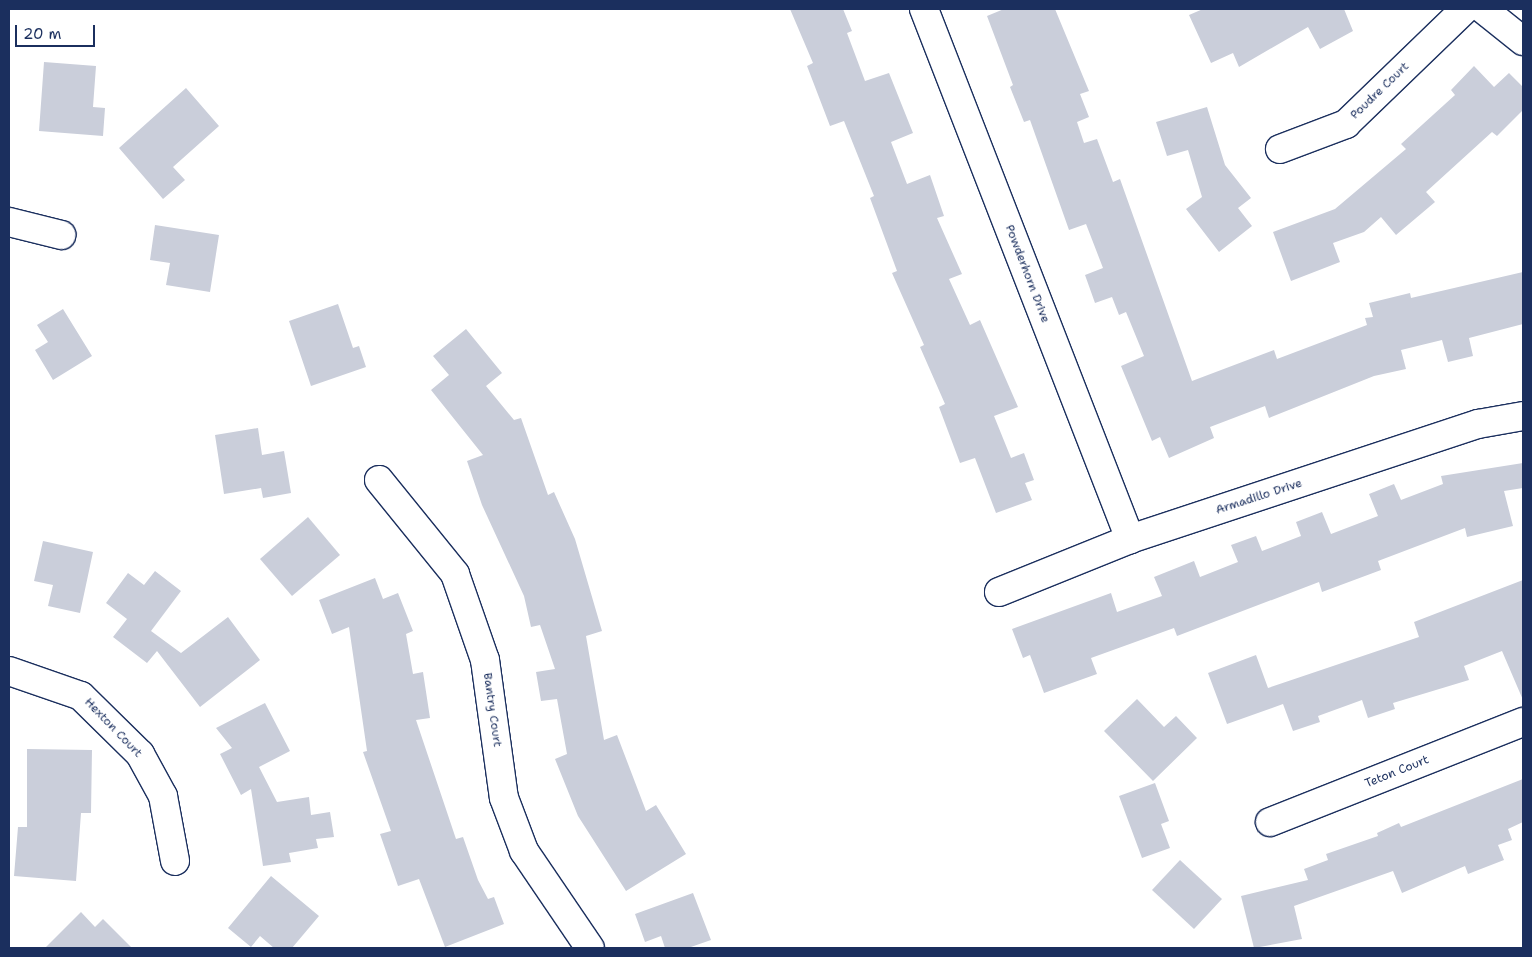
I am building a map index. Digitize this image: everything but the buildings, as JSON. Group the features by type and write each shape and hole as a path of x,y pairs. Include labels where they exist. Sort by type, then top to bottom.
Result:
{"street":[{"name":"Powderhorn Drive","path":"924,9 1130,539"},
{"name":"Poudre Court","path":"1280,149 1346,124 1465,9"},
{"path":"1483,9 1523,41"},
{"path":"9,222 61,235"},
{"name":"Armadillo Drive","path":"999,592 1130,539 1478,424 1523,416"},
{"name":"Bantry Court","path":"379,480 455,574 485,660 504,798 524,850 590,948"},
{"name":"Hexton Court","path":"9,672 81,696 140,754 163,796 175,861"},
{"name":"Teton Court","path":"1270,822 1523,722"}]}
